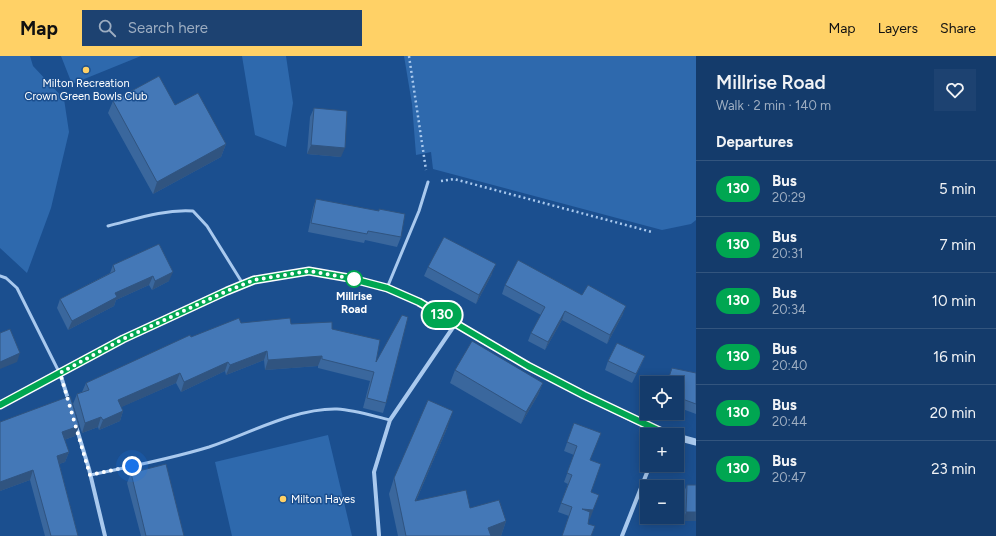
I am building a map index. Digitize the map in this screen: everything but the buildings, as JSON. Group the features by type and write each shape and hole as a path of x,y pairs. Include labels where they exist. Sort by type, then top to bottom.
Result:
{"street":[{"path":"0,405 123,339 243,284 254,280 309,271 349,278 387,288 419,302 528,366 650,428"},
{"path":"379,535 374,472 390,420 456,323"},
{"path":"60,373 71,410"},
{"path":"73,418 90,475 105,536"},
{"path":"684,439 696,442"},
{"path":"622,536 647,472"}],"lane":[{"path":"387,288 420,211 428,182"},
{"path":"108,226 155,214 178,210 193,211 207,226 243,284"},
{"path":"0,276 6,278 17,288 60,373"},
{"path":"90,475 208,447 298,414 335,409 352,411 390,420"}],"path":[{"path":"410,56 428,182 454,179 652,232"}],"shaded area":[{"path":"0,56 30,56 33,66 64,99 69,132 51,208 27,273 0,248"},
{"name":"Milton Recreation Crown Green Bowls Club","path":"61,56 141,56 72,84"},
{"path":"242,56 286,56 293,103 286,147 255,135"},
{"path":"404,56 696,56 696,220 691,224 662,230 433,169 431,152 416,155 412,104"},
{"name":"Milton Hayes","path":"328,435 352,536 232,536 215,462"}],"bus line":[{"name":"130","path":"0,405 123,339 227,291 254,280 309,271 349,278 387,288 419,302 528,366 654,428"}],"place":[{"name":"Milton Recreation Crown Green Bowls Club","path":"86,70"},
{"name":"Millrise Road","path":"354,279"},
{"name":"Milton Hayes","path":"283,499"}],"route":[{"path":"132,466 90,475 60,373 123,339 254,280 309,271 354,279"}]}
